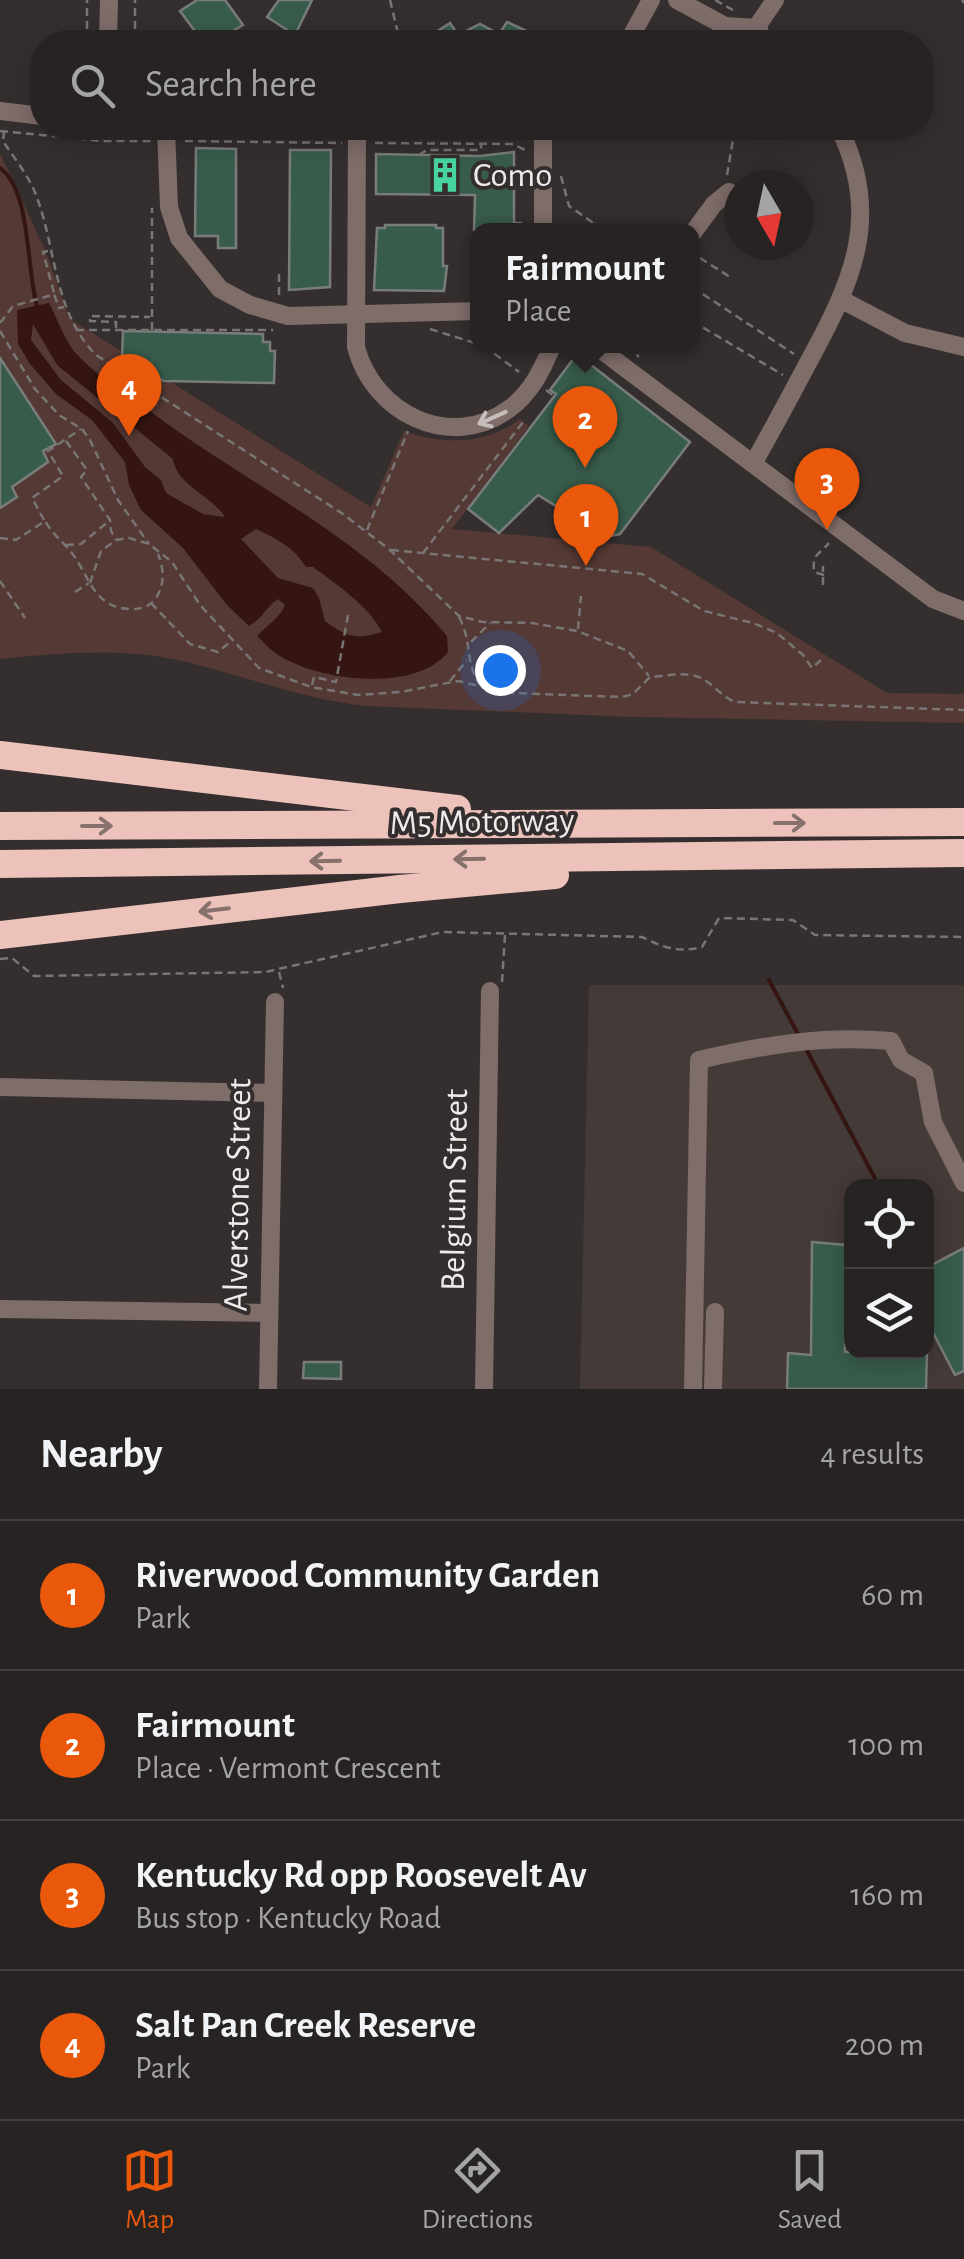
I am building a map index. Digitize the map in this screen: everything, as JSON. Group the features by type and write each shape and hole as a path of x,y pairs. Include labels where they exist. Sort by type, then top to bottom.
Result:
{"highway":[{"path":"0,742 121,769"},
{"path":"0,755 358,800 693,823"},
{"name":"M5 Motorway","path":"0,826 964,822"},
{"name":"M5 Motorway","path":"0,864 964,854"},
{"path":"0,935 400,889 776,856"}],"street":[{"path":"108,30 109,0"},
{"path":"639,0 640,21"},
{"path":"635,30 651,0"},
{"path":"677,0 725,26 741,30"},
{"path":"761,30 763,15 774,0"},
{"path":"0,112 30,115"},
{"path":"167,140 168,207 180,238 220,289 250,305 288,316 355,314 470,320"},
{"path":"357,140 356,347 370,382 388,402 414,419 446,427 476,425 506,412 534,383 549,353"},
{"path":"543,140 544,223"},
{"path":"754,462 842,300 854,268 860,216 854,166 844,140"},
{"path":"700,223 724,196"},
{"path":"842,300 905,333 964,347"},
{"path":"618,353 933,599 964,612"},
{"name":"Belgium Street","path":"484,1389 490,991"},
{"name":"Alverstone Street","path":"268,1389 274,1002"},
{"path":"694,1389 700,1060 778,1042 828,1043 844,1037 891,1041 901,1060 924,1073 933,1122 964,1183"},
{"path":"0,1087 272,1093"},
{"path":"0,1310 270,1312"},
{"path":"713,1389 715,1312"}],"path":[{"path":"87,30 88,0"},
{"path":"135,30 136,0"},
{"path":"390,0 397,30"},
{"path":"715,0 742,15"},
{"path":"30,134 2,131 3,141 36,194 74,330 108,364 317,496 390,550 459,616 470,643 468,659 479,685"},
{"path":"392,140 420,144 513,144 528,152"},
{"path":"728,170 733,140"},
{"path":"420,144 420,153 481,150 481,144"},
{"path":"513,144 513,152"},
{"path":"560,173 569,206 592,222"},
{"path":"152,200 152,330"},
{"path":"514,223 527,223"},
{"path":"50,250 43,252 53,294 59,308 65,306"},
{"path":"700,258 730,278"},
{"path":"278,274 279,302"},
{"path":"700,292 809,362"},
{"path":"0,323 13,306 53,294"},
{"path":"116,330 116,322 90,322 90,316 152,317"},
{"path":"700,327 797,383"},
{"path":"424,328 468,341 470,333"},
{"path":"74,330 283,330"},
{"path":"0,331 35,389 59,414 82,428 98,452 118,500 149,544 172,562 200,605 259,668 312,687 358,694 400,692 448,682 510,693 622,696 633,694 650,677 690,675 703,678 717,693 735,702 964,710"},
{"path":"444,344 447,334"},
{"path":"493,353 554,396"},
{"path":"366,531 414,419"},
{"path":"82,428 48,451 63,476 32,498 44,522 55,538 66,545 102,601 120,609 144,608 151,603 164,579 158,552"},
{"path":"66,440 87,470 80,477 110,520 110,531 116,540"},
{"path":"423,553 476,485"},
{"path":"66,545 81,544 110,520"},
{"path":"0,538 16,540 44,522"},
{"path":"75,592 90,583 101,551 116,540 128,538 149,544"},
{"path":"824,574 814,572 813,557 832,540"},
{"path":"390,550 642,574 704,612 777,633 812,668 821,660"},
{"path":"823,566 823,584"},
{"path":"0,581 25,618"},
{"path":"578,631 581,596"},
{"path":"151,603 190,644 218,652 232,641"},
{"path":"312,687 314,677 336,682 348,615"},
{"path":"459,616 578,631 628,651 650,677"},
{"path":"470,643 491,622"},
{"path":"448,682 468,659"},
{"path":"0,959 12,958 34,976 252,974 444,932 642,938 670,951 702,947 718,918 794,920 815,935 964,937"},
{"path":"490,991 501,989 505,934"}],"shaded area":[{"path":"0,153 45,250 70,319 371,507 404,431 434,439 464,440 493,434 520,419 529,426 452,529 651,547 887,693 964,694 964,723 634,717 367,706 321,699 140,654 0,659"},
{"path":"49,303 69,345 90,367 380,570 447,636 448,652 433,665 412,674 363,679 313,670 272,650 257,636 285,605 278,599 249,626 227,605 183,548 141,510 129,485 125,462 92,420 56,394 30,364 18,344 17,310","holes":["33,324 57,365 173,459 181,476 225,517 203,514 166,493 161,480 145,467 113,423 61,380 31,340","256,529 284,544 306,567 313,567 351,596 382,632 352,636 325,621 313,588 278,578 241,539"]},
{"path":"589,985 964,985 964,1389 580,1389"}],"building":[{"path":"197,0 225,0 243,25 235,30 194,30 180,11"},
{"path":"279,0 312,0 297,30 287,30 267,17"},
{"path":"507,22 524,30 502,30"},
{"path":"480,24 491,30 468,30"},
{"path":"196,148 236,149 236,248 218,248 218,236 195,236"},
{"path":"290,150 331,150 330,287 289,290"},
{"name":"Como","path":"514,152 514,223 474,223 475,195 376,194 376,154 480,156"},
{"name":"Como","path":"377,228 443,228 443,266 447,266 444,291 374,290"},
{"path":"123,331 263,334 263,342 270,342 270,351 275,351 274,383 164,381 122,358"},
{"path":"577,354 690,442 620,534 606,537 538,495 499,533 468,509 556,394 550,390"},
{"path":"0,358 56,444 43,451 48,462 12,487 17,497 0,508"},
{"path":"812,1242 844,1245 844,1359 927,1359 926,1389 787,1389 788,1353 811,1355"},
{"path":"964,1248 964,1371 955,1375 934,1334 934,1264"},
{"path":"304,1362 341,1362 341,1379 303,1378"}],"waterway":[{"path":"0,168 18,195 38,310"},
{"path":"769,980 799,1036"},
{"path":"806,1049 875,1179"}],"place":[{"name":"Como","path":"445,175"},
{"name":"Salt Pan Creek Reserve","path":"129,436"},
{"name":"Fairmount","path":"585,468"},
{"name":"Kentucky Rd opp Roosevelt Av","path":"827,530"},
{"name":"Riverwood Community Garden","path":"586,566"}]}
